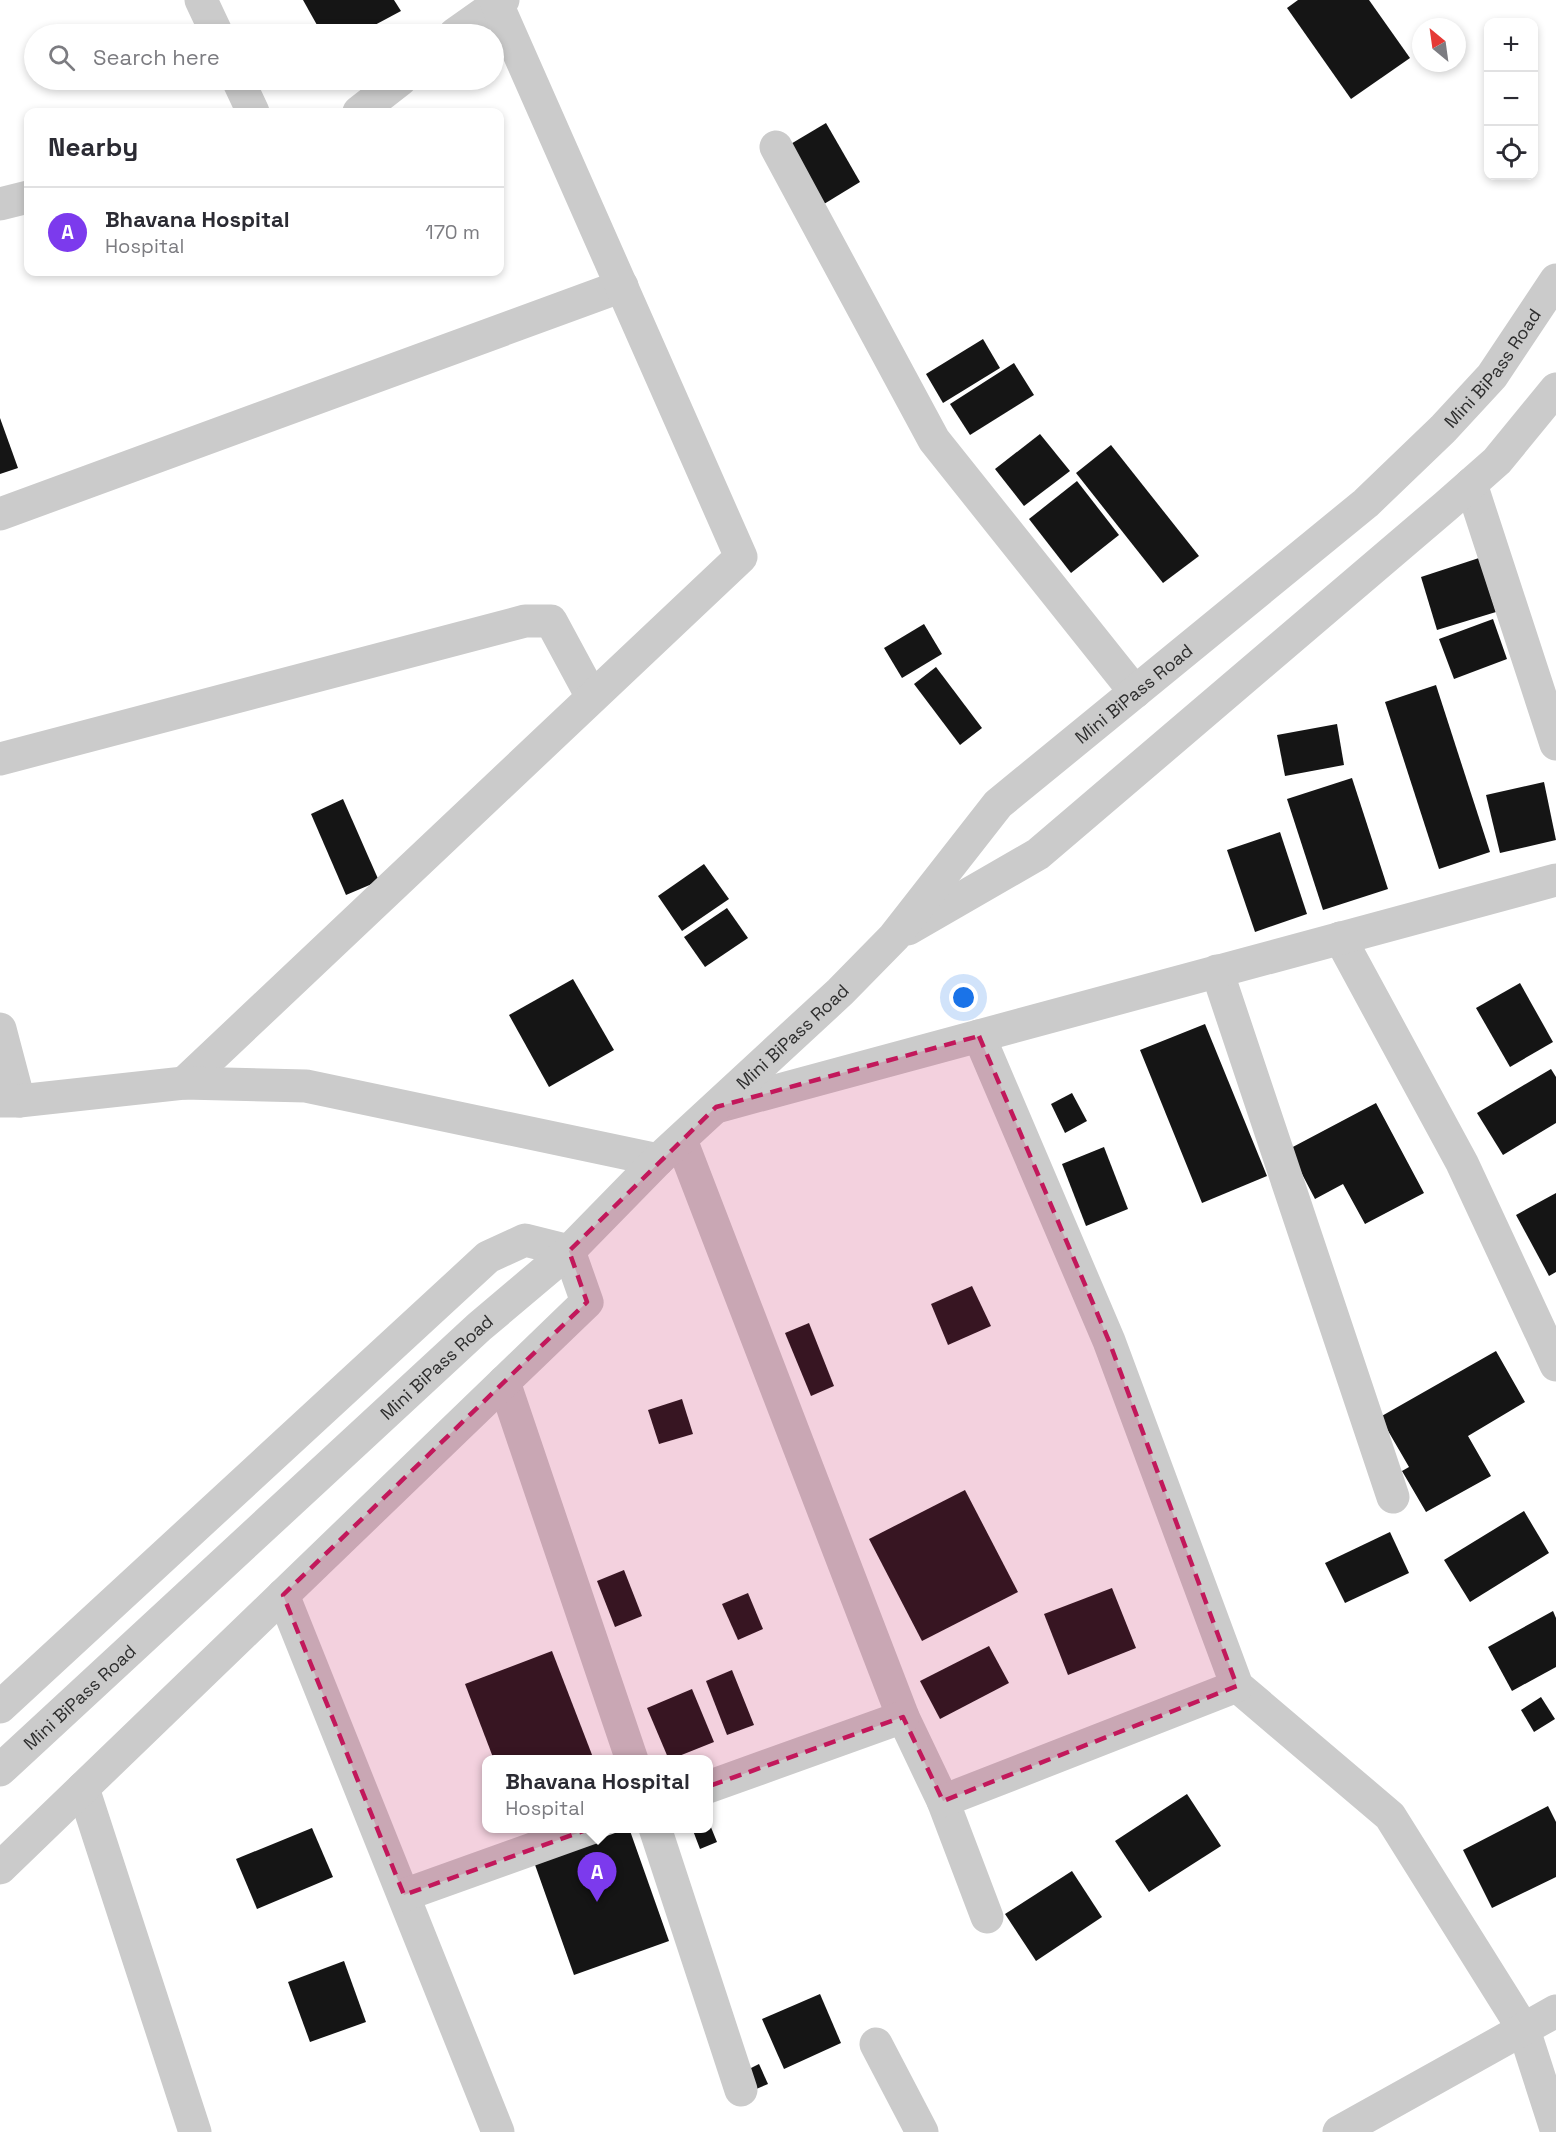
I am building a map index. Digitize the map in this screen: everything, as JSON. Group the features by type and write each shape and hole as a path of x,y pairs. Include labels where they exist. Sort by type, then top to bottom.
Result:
{"street":[{"path":"201,0 212,24"},
{"path":"184,1083 741,557 500,2 469,24"},
{"path":"243,90 251,108"},
{"path":"364,108 387,90"},
{"path":"776,147 934,440 1135,692"},
{"path":"0,204 24,198"},
{"name":"Mini BiPass Road","path":"0,1770 479,1327 569,1251 670,1150 840,992 894,937 998,804 1366,502 1443,429 1492,376 1556,280"},
{"path":"0,514 622,286"},
{"path":"894,937 1038,854 1497,461 1556,389"},
{"path":"1471,484 1556,744"},
{"path":"0,759 525,621 551,621 592,698"},
{"path":"716,1107 1556,879"},
{"path":"1340,938 1462,1163 1556,1365"},
{"path":"1217,971 1393,1497"},
{"path":"0,1029 10,1101 184,1083 306,1086 670,1150 903,1717 943,1801 987,1917"},
{"path":"979,1036 1109,1341 1237,1686 1390,1816 1524,2030 1556,2129"},
{"path":"0,1707 488,1257 525,1240 569,1251 587,1302 0,1868"},
{"path":"504,1382 630,1755"},
{"path":"283,1595 498,2132"},
{"path":"943,1801 1237,1686"},
{"path":"713,1785 903,1717"},
{"path":"82,1788 195,2132"},
{"path":"404,1895 577,1833"},
{"path":"658,1833 741,2090"},
{"path":"1339,2132 1556,2011"},
{"path":"876,2044 922,2132"}],"highlighted area":[{"path":"979,1036 1109,1341 1237,1686 943,1801 903,1717 404,1895 283,1595 587,1302 569,1251 716,1107"}],"building":[{"path":"303,0 394,0 401,11 377,24 316,24"},
{"path":"1298,0 1369,0 1410,58 1351,99 1287,8"},
{"path":"826,123 860,182 824,204 789,145"},
{"path":"983,339 1000,368 943,403 926,374"},
{"path":"1014,363 1034,395 970,435 950,404"},
{"path":"0,418 18,468 0,474"},
{"path":"1040,434 1070,471 1024,506 995,469"},
{"path":"1111,445 1199,556 1163,583 1076,473"},
{"path":"1077,481 1119,535 1071,573 1029,519"},
{"path":"1479,558 1496,612 1437,630 1421,577"},
{"path":"1493,619 1507,659 1454,679 1439,639"},
{"path":"924,624 942,654 902,678 884,648"},
{"path":"936,667 982,728 960,745 914,684"},
{"path":"1436,685 1490,852 1439,869 1385,702"},
{"path":"1337,724 1344,765 1285,776 1277,735"},
{"path":"1352,778 1388,889 1323,910 1287,799"},
{"path":"1544,782 1556,840 1500,853 1486,795"},
{"path":"343,799 379,881 346,895 311,814"},
{"path":"1280,832 1307,914 1255,932 1227,850"},
{"path":"704,864 729,899 682,931 658,896"},
{"path":"727,908 748,938 705,967 684,937"},
{"path":"573,979 614,1050 549,1087 509,1015"},
{"path":"1520,983 1553,1042 1510,1067 1476,1008"},
{"path":"1205,1024 1267,1176 1202,1203 1140,1050"},
{"path":"1551,1069 1556,1077 1556,1123 1503,1155 1477,1113"},
{"path":"1072,1093 1087,1121 1065,1133 1051,1104"},
{"path":"1376,1103 1424,1193 1365,1224 1343,1184 1315,1199 1289,1149"},
{"path":"1104,1147 1128,1209 1086,1226 1062,1164"},
{"path":"1556,1193 1556,1272 1549,1276 1516,1215"},
{"path":"972,1286 991,1326 948,1345 931,1304"},
{"path":"809,1323 834,1386 811,1396 785,1333"},
{"path":"1496,1351 1525,1402 1468,1436 1491,1476 1426,1512 1402,1471 1409,1467 1380,1417"},
{"path":"682,1399 693,1434 659,1444 648,1410"},
{"path":"965,1490 1018,1592 922,1641 869,1539"},
{"path":"1524,1511 1549,1553 1470,1602 1444,1560"},
{"path":"1390,1532 1409,1573 1345,1603 1325,1563"},
{"path":"624,1570 642,1616 615,1627 597,1581"},
{"path":"1112,1588 1136,1648 1068,1675 1044,1614"},
{"path":"748,1593 763,1629 738,1640 722,1604"},
{"path":"1553,1611 1556,1618 1556,1667 1512,1691 1488,1647"},
{"path":"989,1646 1009,1683 940,1719 920,1681"},
{"path":"552,1651 592,1755 492,1755 465,1684"},
{"path":"732,1670 754,1725 727,1735 706,1681"},
{"path":"692,1689 714,1742 682,1755 667,1755 647,1708"},
{"path":"1541,1697 1555,1719 1534,1732 1521,1710"},
{"path":"1187,1794 1221,1846 1149,1892 1115,1841"},
{"path":"1548,1806 1556,1822 1556,1877 1492,1908 1463,1850"},
{"path":"312,1828 333,1877 257,1909 236,1859"},
{"path":"713,1832 717,1842 700,1849 694,1833"},
{"path":"615,1833 631,1833 669,1941 574,1975 534,1862"},
{"path":"1072,1871 1102,1917 1036,1961 1005,1914"},
{"path":"344,1961 366,2022 310,2042 288,1982"},
{"path":"820,1994 841,2043 784,2069 762,2019"},
{"path":"759,2064 768,2084 749,2092 741,2073"}],"place":[{"name":"Bhavana Hospital","path":"597,1902"}]}
